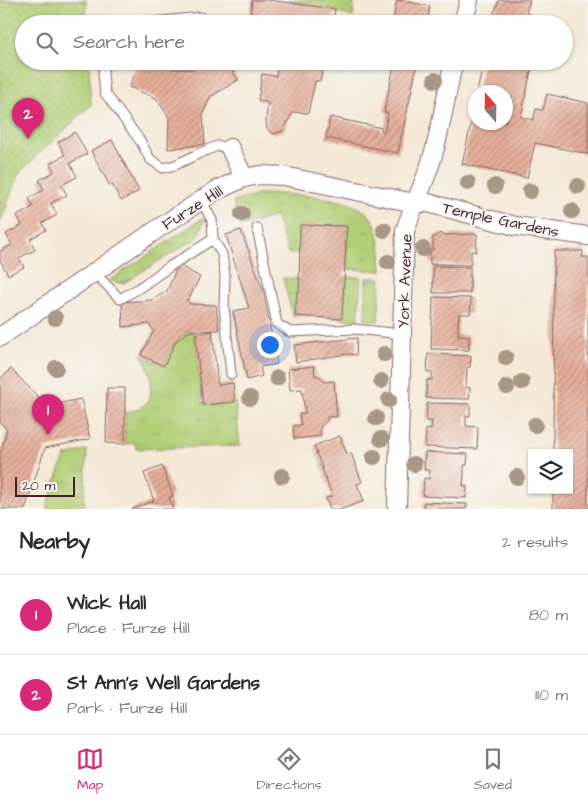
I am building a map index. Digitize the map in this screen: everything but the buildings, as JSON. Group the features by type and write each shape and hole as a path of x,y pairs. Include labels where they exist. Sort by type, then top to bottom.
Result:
{"street":[{"path":"465,15 469,0"},
{"name":"York Avenue","path":"397,509 405,231 433,156 452,70"},
{"path":"230,148 244,178"},
{"name":"Furze Hill","path":"0,337 201,200 217,190 244,178 260,175 284,176 414,203"},
{"name":"Temple Gardens","path":"414,203 428,203 515,226 588,236"}],"lane":[{"path":"104,70 105,94 141,142 150,159 163,168 175,165 217,146 230,148"},
{"path":"201,200 212,220 213,239 222,254 224,307 231,374"},
{"path":"257,228 278,324 290,332 354,329 402,334"},
{"path":"94,272 120,299 140,288 213,239"}],"green space":[{"path":"0,0 86,0 86,15 15,15 15,70 89,70 91,105 19,173 0,223"},
{"path":"287,0 354,0 353,15 345,15"},
{"path":"261,194 322,197 354,206 366,213 374,222 378,234 382,271 346,269 347,226 300,225 300,253 289,254 275,216 241,227 233,202"},
{"path":"203,218 198,237 124,283 110,280"},
{"path":"345,277 361,277 358,320 342,319"},
{"path":"283,278 299,279 299,292 297,293 295,316 293,317"},
{"path":"366,278 381,278 378,321 365,320"},
{"path":"190,331 195,334 203,405 235,402 240,446 136,449 135,443 125,444 125,413 139,409 150,400 150,376 141,355 164,366 176,341"},
{"path":"87,450 84,509 46,509 65,456"}],"place":[{"name":"St Ann's Well Gardens","path":"28,139"},
{"name":"Wick Hall","path":"48,435"}]}
